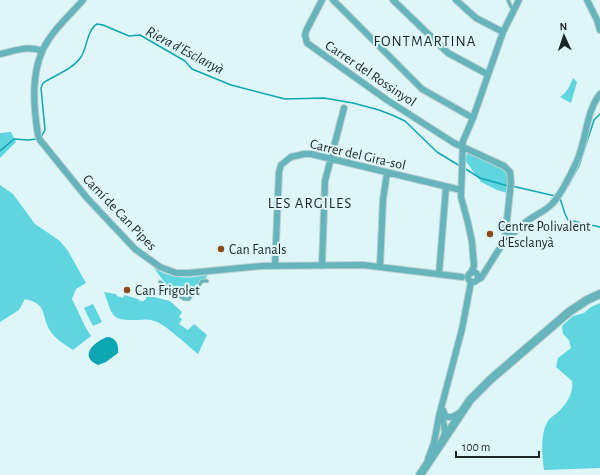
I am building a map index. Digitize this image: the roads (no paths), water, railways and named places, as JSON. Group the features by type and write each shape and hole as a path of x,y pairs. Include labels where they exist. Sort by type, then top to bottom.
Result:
{"street":[{"path":"0,54 26,48 35,48 42,51 49,39 83,0"},
{"name":"Carrer del Rossinyol","path":"322,0 306,31 305,35 307,43 387,100 454,142 504,166 510,172 511,182 506,229"},
{"path":"333,0 422,89 472,118"},
{"path":"393,0 448,53 487,74"},
{"path":"456,0 476,18 503,32"},
{"path":"473,281 468,278 474,266 472,242 462,203 461,190 464,135 472,118 503,32 519,0"},
{"path":"587,0 597,20 600,30"},
{"name":"Camí de Can Pipes","path":"42,51 36,72 34,93 39,138 87,198 135,248 160,267 182,274 275,266 363,265 462,277 473,281"},
{"path":"473,281 481,278 503,244 525,222 547,208 555,200 577,162 592,106 600,94"},
{"path":"322,266 325,181 344,108"},
{"name":"Carrer del Gira-sol","path":"275,266 278,180 281,165 291,157 304,154 330,159 461,190"},
{"path":"380,266 383,200 387,173"},
{"path":"439,274 446,187"},
{"path":"506,229 507,233 509,234 516,231"},
{"path":"503,244 506,229"},
{"path":"422,472 434,443 439,416 462,329 469,296 473,281 477,274 474,272 470,273"},
{"name":"Camí de Can Pipes","path":"462,277 470,273"},
{"path":"422,472 470,400 491,379 569,312 587,300 600,294"},
{"path":"442,407 445,416 448,417 457,415 464,410"},
{"path":"441,444 444,432 441,417 442,407"},
{"path":"437,429 446,432 452,428"}],"lane":[{"path":"508,0 514,8"},
{"path":"160,282 184,299 189,299 202,281 207,281"}],"waterway":[{"name":"Riera d'Esclanyà","path":"41,137 45,130 41,88 43,83 68,69 77,62 83,53 91,30 97,24 129,36 140,35 185,61 192,69 231,85 285,99 324,98 353,103 392,115 405,121 437,152 460,166"},
{"path":"568,186 579,166 594,120 600,114"},
{"name":"Riera d'Esclanyà","path":"0,151 14,139 37,139"},
{"name":"Riera d'Esclanyà","path":"464,168 480,178 508,186"},
{"name":"Riera d'Esclanyà","path":"512,186 555,196"},
{"name":"Riera d'Esclanyà","path":"560,198 568,220 600,227"}],"place":[{"name":"Centre Polivalent d'Esclanyà","path":"490,234"},
{"name":"Can Fanals","path":"221,249"},
{"name":"Can Frigolet","path":"127,290"}],"district":[{"name":"FONTMARTINA","path":"425,41"},
{"name":"LES ARGILES","path":"310,203"}]}
